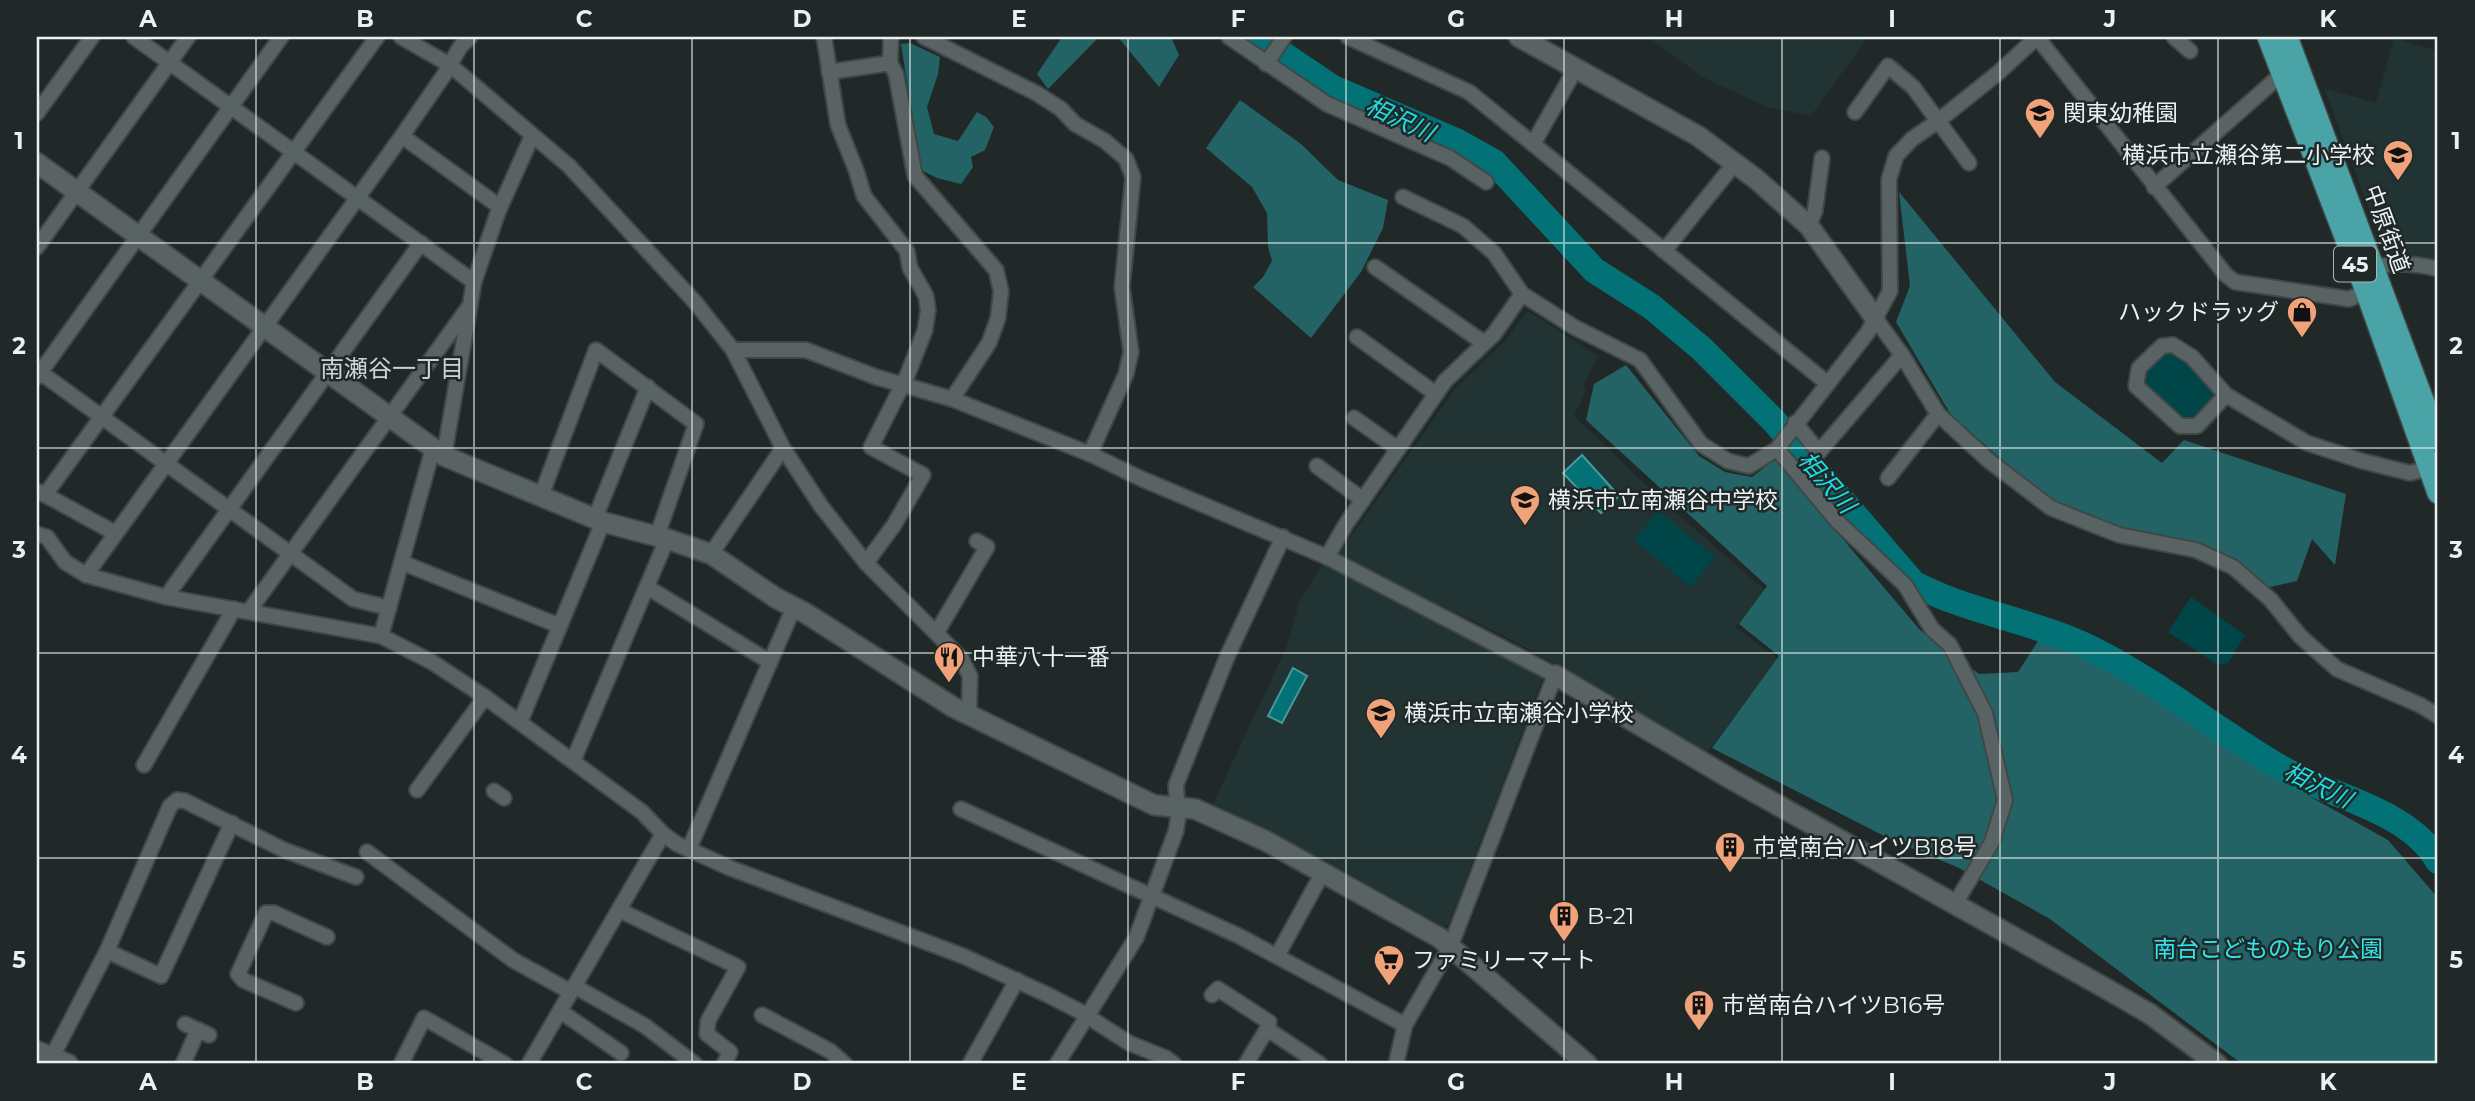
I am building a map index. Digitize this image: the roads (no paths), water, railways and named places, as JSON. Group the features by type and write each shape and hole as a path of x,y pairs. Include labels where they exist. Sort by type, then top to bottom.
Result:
{"main road":[{"name":"中原街道","path":"2268,37 2438,440"},
{"name":"中原街道","path":"2287,37 2370,280 2438,493"}],"street":[{"path":"37,113 92,37"},
{"path":"134,37 474,282"},
{"path":"37,247 188,37"},
{"path":"281,37 38,374 354,599 389,608"},
{"path":"116,533 41,493 102,417 377,37"},
{"path":"401,37 450,65 575,171 695,302 733,350 783,448 821,506 866,563 961,658 970,676 969,715"},
{"path":"86,575 402,136 460,47 470,37"},
{"path":"824,37 838,125 864,197 907,251 910,268 926,296 928,310 925,330 902,385 871,447 923,475 894,525 866,563"},
{"path":"891,37 890,63 896,74 915,176 996,270 1001,291 998,318 989,343 952,399"},
{"path":"924,37 1036,93 1126,159 1133,177 1122,287 1131,352 1126,374 1090,454"},
{"path":"1229,37 1268,61 1327,104 1450,158 1486,182"},
{"path":"1348,37 1469,92 1827,383"},
{"path":"1519,37 1698,136 1735,163 1809,226 1902,355 1938,414 1988,460 2051,508 2119,535 2196,550 2233,566 2271,600 2300,636 2337,669 2420,705 2438,716"},
{"path":"1403,197 1463,226 1494,253 1522,295 1574,327 1640,360 1700,444 1728,461 1749,466 1779,445 1868,332 1890,291 1889,179 1896,156 1912,139 1998,73 2037,37 2154,187 2226,275 2235,282 2349,299 2370,280 2407,264 2438,269"},
{"path":"2174,37 2190,51"},
{"path":"1268,61 1282,39"},
{"path":"829,72 890,63"},
{"path":"1855,112 1888,66 1913,86 1969,163"},
{"path":"1533,144 1576,68"},
{"path":"2154,187 2283,74"},
{"path":"402,136 500,207"},
{"path":"381,636 438,452 474,282 500,207 532,136"},
{"path":"1809,226 1815,211 1822,158"},
{"path":"37,163 438,452 599,520 711,554 776,598 969,715 1154,805 1195,809 1266,841 1451,945 1587,1064"},
{"path":"1664,251 1735,163"},
{"path":"166,597 421,243"},
{"path":"1375,267 1484,343"},
{"path":"1327,556 1346,524 1445,381 1494,334 1522,295"},
{"path":"249,611 468,308"},
{"path":"1357,337 1436,394"},
{"path":"2226,395 2197,426 2180,426 2136,386 2139,368 2162,346 2173,345 2192,357 2226,395 2307,443 2410,473 2429,468"},
{"path":"541,496 596,350 696,424 647,587 573,761"},
{"path":"733,350 806,350 876,377 952,399 1090,454 1142,479 1327,556 1555,675 1731,779 2150,1014 2217,1064"},
{"path":"1793,426 1819,452 1902,355"},
{"path":"520,722 560,626 648,387"},
{"path":"1888,478 1938,414"},
{"path":"1354,418 1398,449"},
{"path":"1779,445 1838,522 1905,585 1932,629 1950,645 1984,713 2005,800 1992,842 1955,904"},
{"path":"711,554 783,448"},
{"path":"1317,467 1363,500"},
{"path":"37,534 47,537 65,562 86,575 166,597 381,636 432,662 485,697 642,812 663,834 689,849 730,868 964,956 1088,1016 1129,1043 1174,1064"},
{"path":"1057,1064 1136,939 1176,831 1176,785 1227,657 1283,537"},
{"path":"937,632 988,547 977,541"},
{"path":"403,563 560,626"},
{"path":"647,587 770,662"},
{"path":"689,849 794,607"},
{"path":"144,765 234,609"},
{"path":"1396,1064 1405,1025 1451,945 1555,675"},
{"path":"417,790 485,697"},
{"path":"52,1057 107,951 170,806 177,800 232,823 284,850 356,877"},
{"path":"961,809 1239,936 1405,1025"},
{"path":"107,951 162,975 232,823"},
{"path":"529,1064 663,834"},
{"path":"367,852 513,960 645,1026 685,1061"},
{"path":"1277,956 1322,873"},
{"path":"620,910 738,967 708,1021 706,1034 730,1052 724,1064"},
{"path":"296,1003 243,980 238,974 251,941 266,913 274,913 327,937"},
{"path":"970,1064 1017,980"},
{"path":"1212,995 1218,989 1269,1022 1246,1064"},
{"path":"560,1011 621,1053"},
{"path":"762,1015 830,1051 845,1064"},
{"path":"401,1064 424,1018 505,1064"},
{"path":"1267,1029 1320,1064"},
{"path":"183,1064 197,1030"}],"waterway":[{"name":"相沢川","path":"1257,37 1333,88 1458,142 1494,162 1594,270 1652,307 1702,349 1774,421 1914,584 1962,604 2060,635 2098,652 2145,679 2281,768 2388,816 2425,843 2438,861"}],"place":[{"name":"関東幼稚園","path":"2040,140"},
{"name":"横浜市立瀬谷第二小学校","path":"2398,182"},
{"name":"ハックドラッグ","path":"2302,339"},
{"name":"横浜市立南瀬谷中学校","path":"1525,527"},
{"name":"中華八十一番","path":"949,684"},
{"name":"横浜市立南瀬谷小学校","path":"1381,740"},
{"name":"市営南台ハイツB18号","path":"1730,874"},
{"name":"B-21","path":"1564,943"},
{"name":"ファミリーマート","path":"1389,987"},
{"name":"市営南台ハイツB16号","path":"1699,1032"}],"district":[{"name":"南瀬谷一丁目","path":"392,368"}],"park label":[{"name":"南台こどものもり公園","path":"2268,949"}]}
